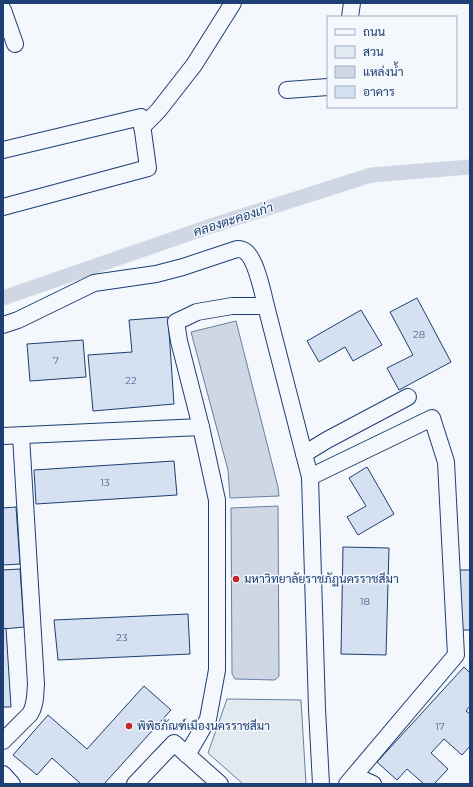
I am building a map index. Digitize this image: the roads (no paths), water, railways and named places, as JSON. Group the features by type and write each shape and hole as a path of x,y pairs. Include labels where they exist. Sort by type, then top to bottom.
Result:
{"street":[{"path":"142,127 158,111 194,65 233,3"},
{"path":"350,16 352,3"},
{"path":"3,10 15,44"},
{"path":"286,90 327,87"},
{"path":"3,150 141,117 148,168 3,207"},
{"path":"3,325 18,320 89,285 103,281 169,271 237,249 245,251 250,256 256,269 310,477 317,709 322,784"},
{"path":"188,755 208,719 218,670 217,500 201,427 179,341 176,322 198,312 232,306 266,306"},
{"path":"304,454 326,440 408,397"},
{"path":"310,477 432,418 446,462 456,655 351,780 373,784"},
{"path":"3,436 201,427"},
{"path":"3,741 31,712 36,690 21,436"},
{"path":"135,784 174,743 220,784"},
{"path":"3,774 12,784"}],"water":[{"path":"236,321 279,496 230,498 228,470 191,332"},
{"path":"278,506 279,676 275,680 235,679 232,674 231,508"}],"waterway":[{"name":"คลองตะคองเก่า","path":"3,298 208,227 371,175 470,167"}],"place":[{"name":"มหาวิทยาลัยราชภัฏนครราชสีมา","path":"236,579"},
{"name":"พิพิธภัณฑ์เมืองนครราชสีมา","path":"129,726"}]}
